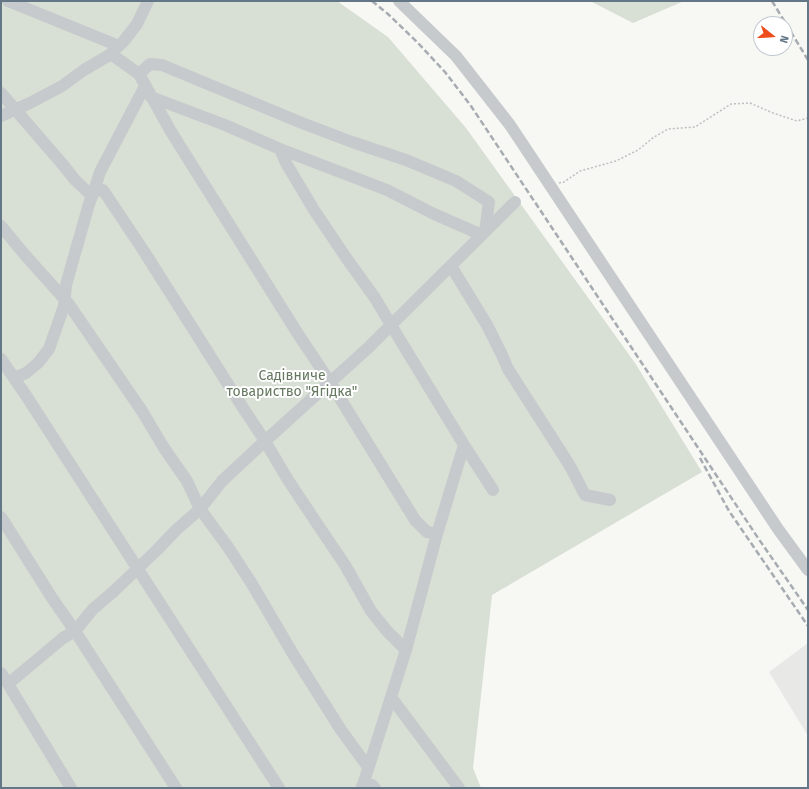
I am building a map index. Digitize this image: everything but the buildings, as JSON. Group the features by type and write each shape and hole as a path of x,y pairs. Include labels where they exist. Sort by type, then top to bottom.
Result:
{"street":[{"path":"8,1 115,50 138,74 170,130 222,214 330,382 415,520 427,532 437,534"},
{"path":"1,116 62,86 115,50 137,24 148,1"},
{"path":"399,1 456,56 510,125 778,529 808,570"},
{"path":"138,74 150,64 162,65 302,123 406,160 456,181 489,202 483,234"},
{"path":"14,378 26,373 38,363 49,349 64,306 66,285 89,204 100,172 145,86"},
{"path":"1,93 75,180 93,194"},
{"path":"151,97 387,190 434,214 483,234"},
{"path":"280,149 286,163 314,210 375,298 493,490"},
{"path":"93,194 103,190 265,441 288,480 345,565 370,611 406,650"},
{"path":"8,684 63,638 75,631 93,609 113,592 175,531 200,509 222,481 368,348 515,202"},
{"path":"1,226 68,303 142,411 164,448 187,481 200,509 228,547 341,730 368,767"},
{"path":"451,266 487,324 508,369 570,466 585,495 610,500"},
{"path":"1,359 279,788"},
{"path":"375,788 372,785 362,787 406,650 437,534 464,445"},
{"path":"1,517 176,788"},
{"path":"1,673 71,788"},
{"path":"391,697 459,788"}],"path":[{"path":"550,184 564,182 580,171 616,161 638,150 654,137 668,129 695,127 731,104 750,103 797,121 808,118"}],"shaded area":[{"path":"808,643 808,736 769,672"}],"green space":[{"name":"Садівниче товариство \"Ягідка\"","path":"1,1 337,1 388,37 466,128 635,363 702,472 492,595 473,768 481,788 1,788"},
{"path":"590,1 684,1 633,23"}],"railway":[{"path":"372,1 418,43 445,72 471,106 758,538 808,610"},
{"path":"772,1 808,60"},
{"path":"700,458 729,511 808,626"}]}
